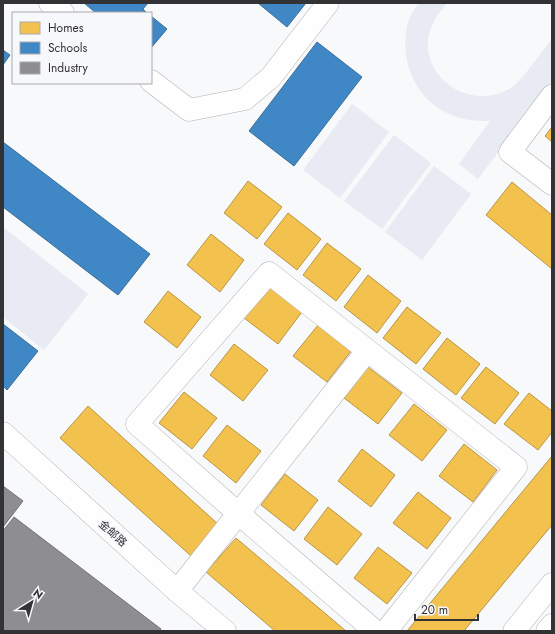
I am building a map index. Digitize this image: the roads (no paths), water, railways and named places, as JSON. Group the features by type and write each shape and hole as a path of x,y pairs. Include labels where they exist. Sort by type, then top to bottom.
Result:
{"street":[{"path":"50,3 62,12"},
{"path":"152,82 189,110 244,99 271,77 328,3"},
{"path":"552,96 510,152 552,184"},
{"path":"375,631 137,424 269,273 516,467 386,631"},
{"path":"177,591 367,351"},
{"name":"金邮路","path":"3,433 177,591 225,631"},
{"path":"514,631 552,584"},
{"path":"547,631 552,625"}]}
